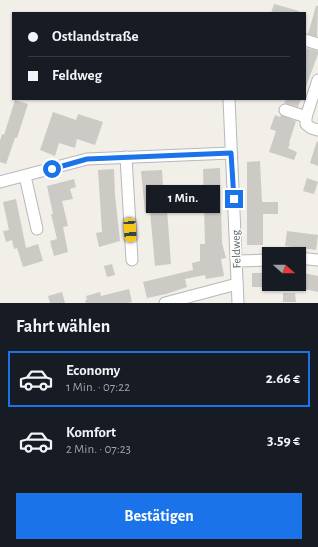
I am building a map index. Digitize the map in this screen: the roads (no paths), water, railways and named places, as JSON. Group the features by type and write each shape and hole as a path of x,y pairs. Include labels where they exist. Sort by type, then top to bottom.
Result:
{"street":[{"path":"306,40 318,44"},
{"path":"318,80 306,117 306,124 311,128 318,130"},
{"name":"Feldweg","path":"229,100 238,303"},
{"path":"285,110 306,117"},
{"path":"0,182 87,159 231,153"},
{"path":"126,157 132,260"},
{"path":"25,176 37,228"},
{"path":"306,259 318,260"},
{"path":"237,261 262,260"},
{"path":"165,303 237,284"}]}
